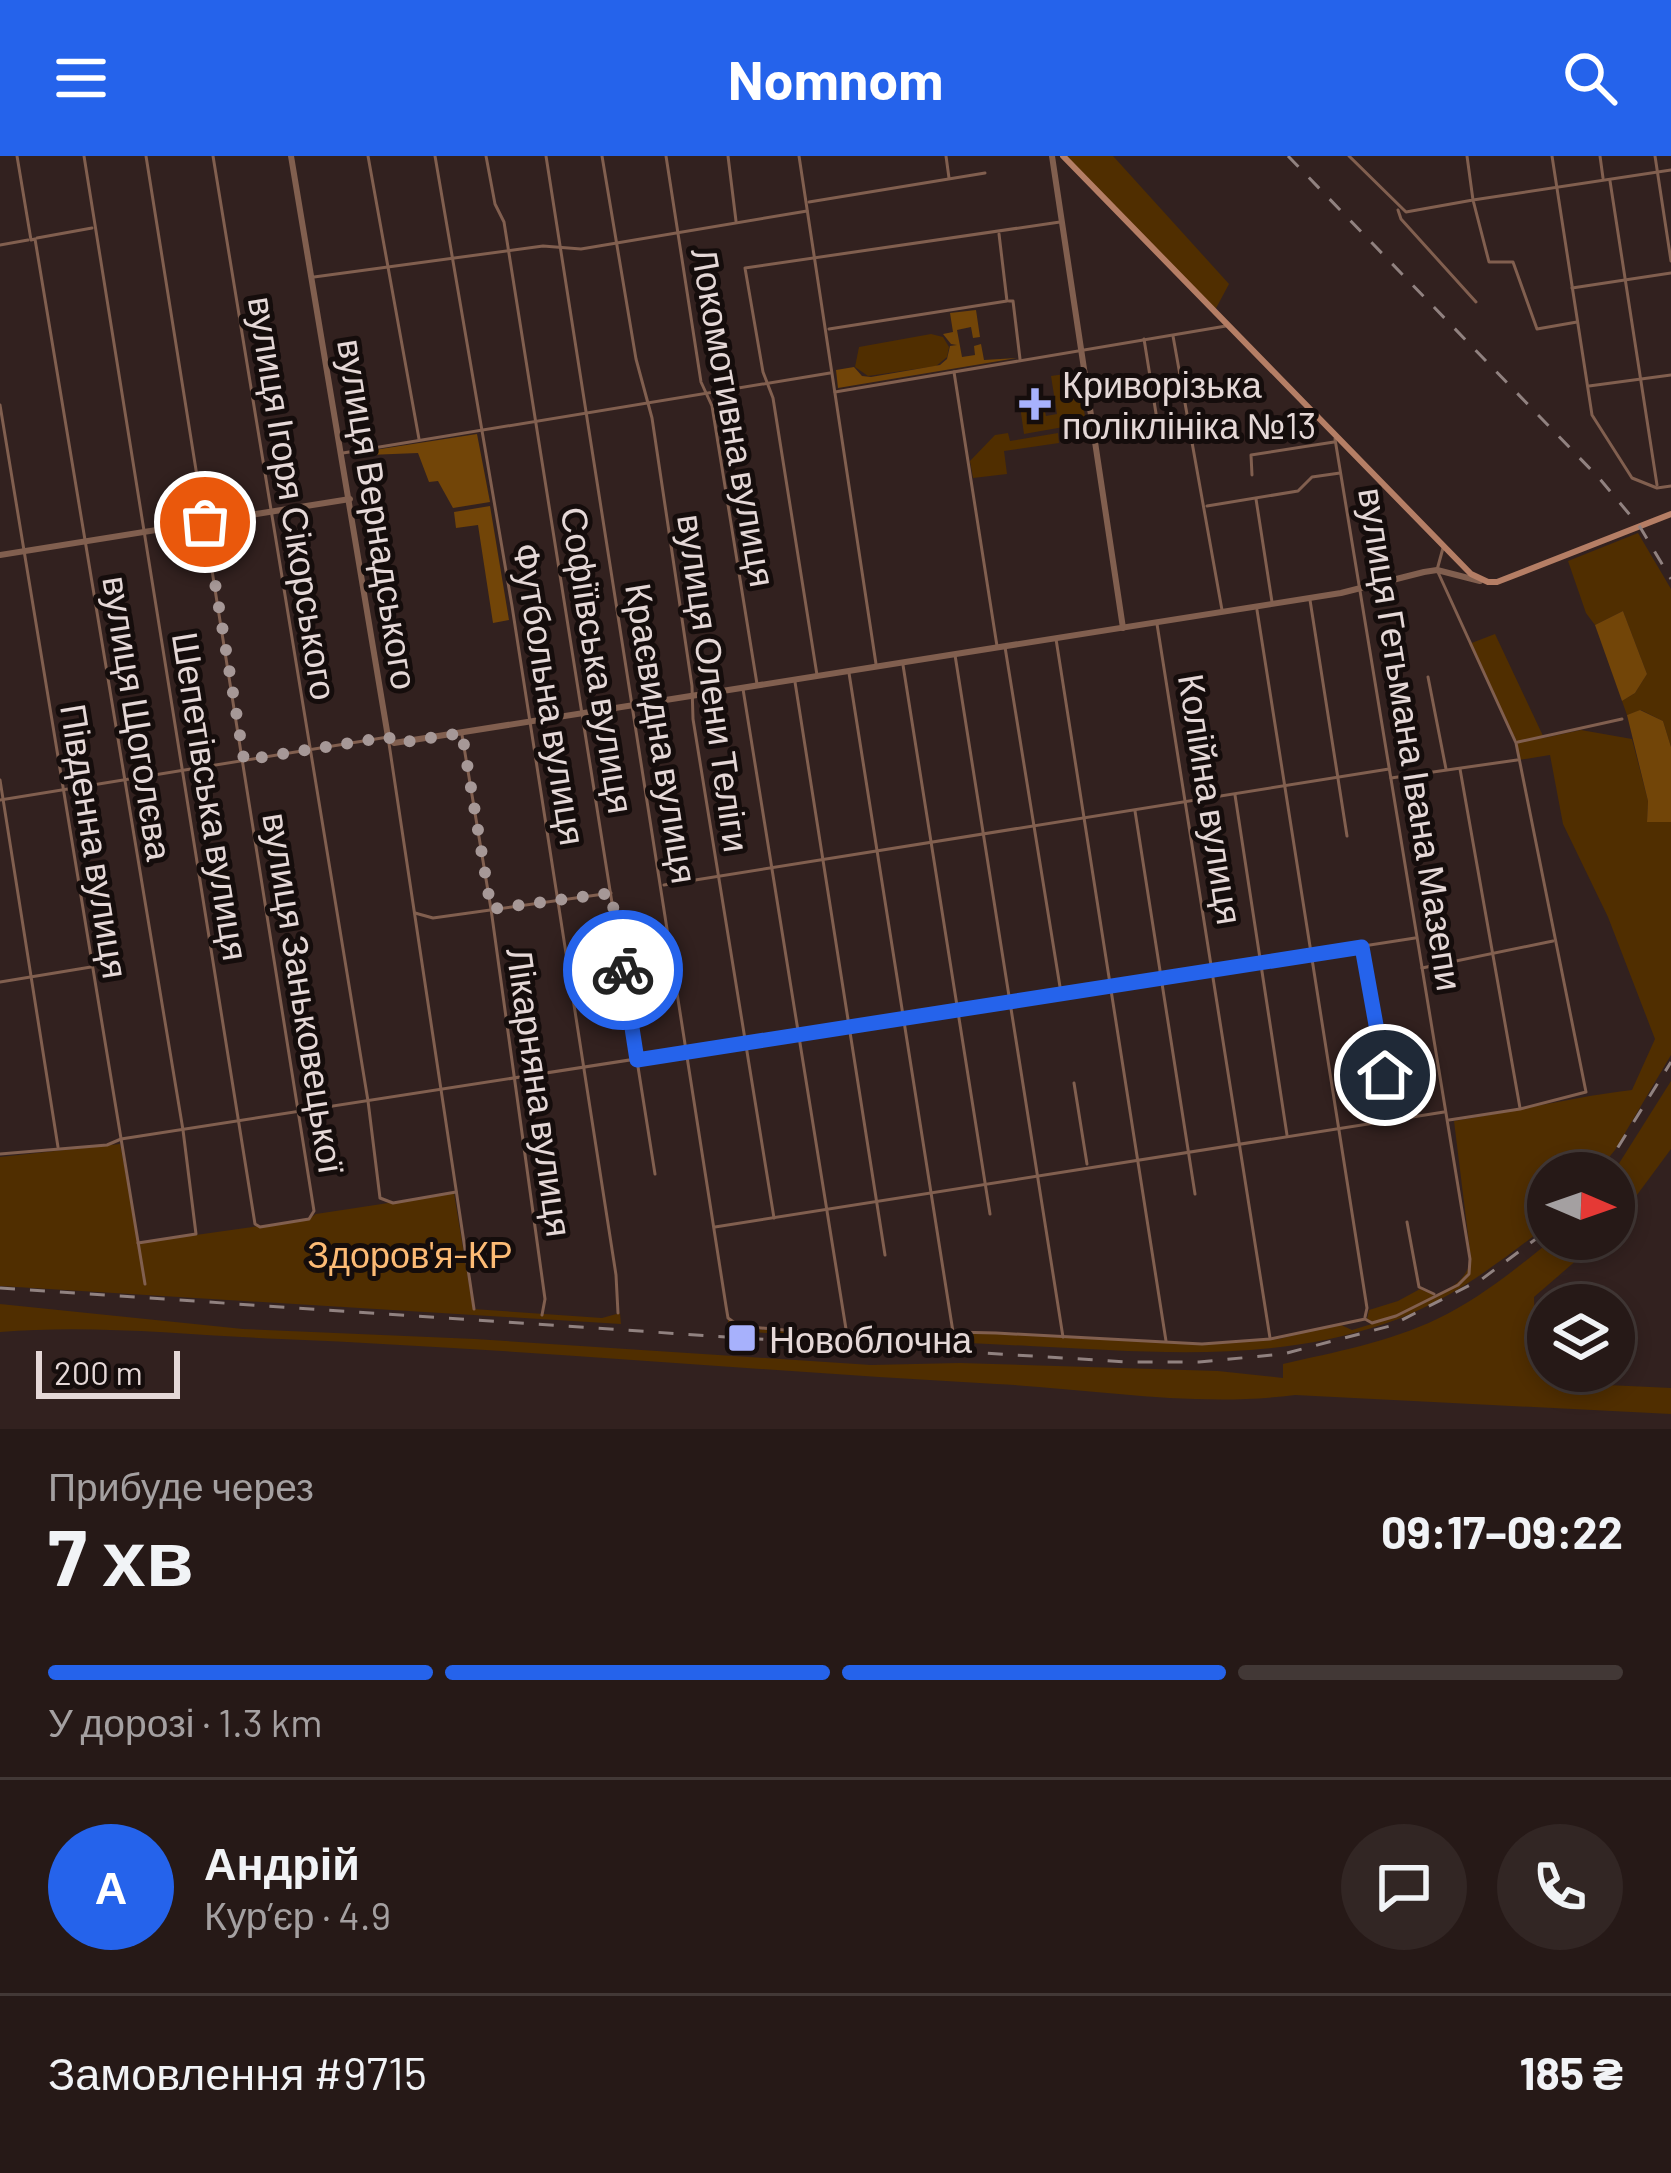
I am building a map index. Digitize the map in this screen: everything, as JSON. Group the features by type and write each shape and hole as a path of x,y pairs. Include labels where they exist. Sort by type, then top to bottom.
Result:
{"main road":[{"name":"вулиця Гетьмана Івана Мазепи","path":"1063,156 1335,440 1443,548 1484,581"},
{"path":"1484,581 1497,582 1671,514"}],"street":[{"name":"вулиця Щоголєва","path":"17,156 183,1130 196,1236 138,1243"},
{"name":"Шепетівська вулиця","path":"84,156 255,1224 260,1227"},
{"name":"вулиця Заньковецької","path":"146,156 313,1216 260,1227"},
{"name":"вулиця Ігоря Сікорського","path":"213,156 381,1199 393,1203 456,1192"},
{"name":"вулиця Вернадського","path":"291,156 343,453 474,1309"},
{"path":"368,156 420,441"},
{"name":"Футбольна вулиця","path":"435,156 559,899 618,1313"},
{"name":"Софіївська вулиця","path":"486,156 508,251 585,714 655,1174"},
{"name":"Краєвидна вулиця","path":"545,156 728,1318 753,1329 840,1335 846,1331"},
{"name":"вулиця Олени Теліги","path":"602,156 648,402 774,1218"},
{"name":"Локомотивна вулиця","path":"666,156 757,686"},
{"path":"728,156 736,223"},
{"path":"799,156 877,667"},
{"path":"946,156 949,179"},
{"path":"1052,156 1123,628"},
{"path":"1349,156 1406,212 1671,170"},
{"path":"1467,156 1487,259 1491,264 1514,262 1536,327 1544,330 1577,322"},
{"path":"1552,156 1596,424 1640,484 1671,486"},
{"path":"1600,156 1625,280 1657,488"},
{"path":"1654,156 1671,262"},
{"path":"806,203 985,173"},
{"path":"1398,208 1401,219 1476,302"},
{"path":"312,278 543,246 561,249 615,242 807,211"},
{"path":"818,676 745,268 814,257 825,260 1060,222"},
{"path":"0,245 95,228"},
{"path":"999,232 1007,302"},
{"path":"1572,288 1671,273"},
{"path":"825,329 1013,301 1021,361"},
{"path":"835,392 1228,325"},
{"path":"1173,335 1222,612"},
{"path":"1144,339 1159,432 1190,428"},
{"path":"954,372 1061,994"},
{"path":"343,453 832,373"},
{"path":"1587,386 1671,375"},
{"name":"Південна вулиця","path":"0,405 145,1285"},
{"name":"вулиця Гетьмана Івана Мазепи","path":"1252,475 1251,455 1335,440 1470,1259 1463,1281 1438,1296"},
{"path":"1204,506 1298,491 1312,477 1341,473"},
{"path":"1256,497 1273,604"},
{"path":"0,555 350,499"},
{"path":"1443,548 1437,570 1516,742 1586,1092 1448,1121"},
{"path":"2,799 388,737 398,743 849,672 1309,598 1437,570 1484,581"},
{"path":"1309,598 1347,836"},
{"path":"1256,606 1367,1308 1365,1319"},
{"name":"Колійна вулиця","path":"1156,622 1270,1340"},
{"path":"1055,638 1166,1342"},
{"path":"955,655 1063,1339"},
{"path":"902,663 990,1214"},
{"path":"849,672 953,1332"},
{"path":"1428,677 1446,770"},
{"path":"794,680 885,1255"},
{"path":"743,688 846,1331 1166,1342 1270,1340 1365,1319 1380,1322 1438,1296"},
{"path":"1516,742 1622,718"},
{"name":"Лікарняна вулиця","path":"462,733 515,1079 545,1299 542,1315"},
{"path":"1391,778 1519,760"},
{"path":"663,885 1389,769"},
{"path":"1460,769 1520,1109"},
{"path":"0,780 59,1149"},
{"path":"1235,794 1287,1135"},
{"path":"1135,810 1195,1194"},
{"path":"413,912 433,918 611,893"},
{"path":"0,1154 107,1145 121,1139 1417,938"},
{"path":"1422,968 1555,941"},
{"path":"1362,947 1393,1118"},
{"path":"0,982 93,966"},
{"path":"1074,1082 1088,1167"},
{"path":"715,1227 1446,1112"},
{"path":"1407,1222 1419,1287 1438,1296"}],"green space":[{"path":"1062,156 1113,156 1229,284 1214,312"},
{"path":"931,334 943,337 949,347 947,357 936,366 868,376 855,367 859,347"},
{"path":"1072,373 1074,386 1080,385 1086,423 1024,434 1020,406 1043,403 1046,416 1057,414 1051,376"},
{"path":"1008,433 1010,441 1058,433 1059,443 1004,451 1007,474 973,478 970,461 995,435"},
{"path":"1638,533 1671,589 1671,747 1663,721 1641,710 1627,715 1622,701 1635,693 1647,674 1623,611 1595,625 1586,613 1568,561"},
{"path":"1495,634 1544,738 1581,730 1632,739 1648,801 1647,821 1671,822 1671,1055 1613,1152 1527,1152 1527,1241 1450,1294 1384,1324 1297,1345 1253,1350 1164,1352 728,1331 728,1318 753,1329 839,1335 846,1331 936,1337 953,1332 996,1333 1200,1344 1279,1339 1339,1324 1352,1330 1375,1323 1367,1319 1369,1310 1420,1289 1436,1296 1458,1282 1471,1259 1454,1121 1632,1090 1655,1039 1608,917 1563,824 1550,755 1519,760 1516,742 1469,644"},
{"path":"1671,1081 1671,1149 1635,1198 1635,1152 1626,1152"},
{"name":"Здоров'я-КР","path":"120,1144 139,1243 454,1193 473,1309 602,1318 620,1313 621,1324 0,1286 0,1157"},
{"path":"1527,1259 1577,1260 1549,1284 1527,1284 1527,1392 1671,1388 1671,1414 1295,1395 1183,1399 371,1343 105,1330 0,1332 0,1304 243,1329 871,1365 1218,1371 1283,1378 1283,1364 1419,1327"}],"shaded area":[{"path":"976,310 980,337 973,338 971,327 957,330 962,357 975,355 974,346 981,344 984,360 1017,358 838,388 836,370 854,367 862,376 871,377 940,365 950,346 957,345 943,334 953,332 950,313"},
{"path":"477,434 490,502 453,508 438,481 429,482 418,453 368,455 368,451"},
{"path":"490,506 509,620 493,623 478,525 456,528 454,512"},
{"path":"1623,611 1647,674 1635,693 1622,701 1595,625"},
{"path":"1640,710 1663,721 1671,747 1671,822 1647,822 1648,801 1627,715"}],"railway":[{"path":"1288,156 1599,478 1640,527 1671,579"},
{"path":"1615,1152 1671,1062"},
{"path":"0,1288 1128,1362 1199,1362 1283,1354 1390,1326 1482,1279 1527,1246"}],"way so far":[{"path":"205,522 244,760 388,737 398,743 462,733 491,909 611,893 623,970"}],"place":[{"name":"Криворізька поліклініка №13","path":"1035,404"},
{"name":"Новоблочна","path":"742,1338"}],"route":[{"path":"623,970 637,1060 1362,947 1385,1075"}]}
